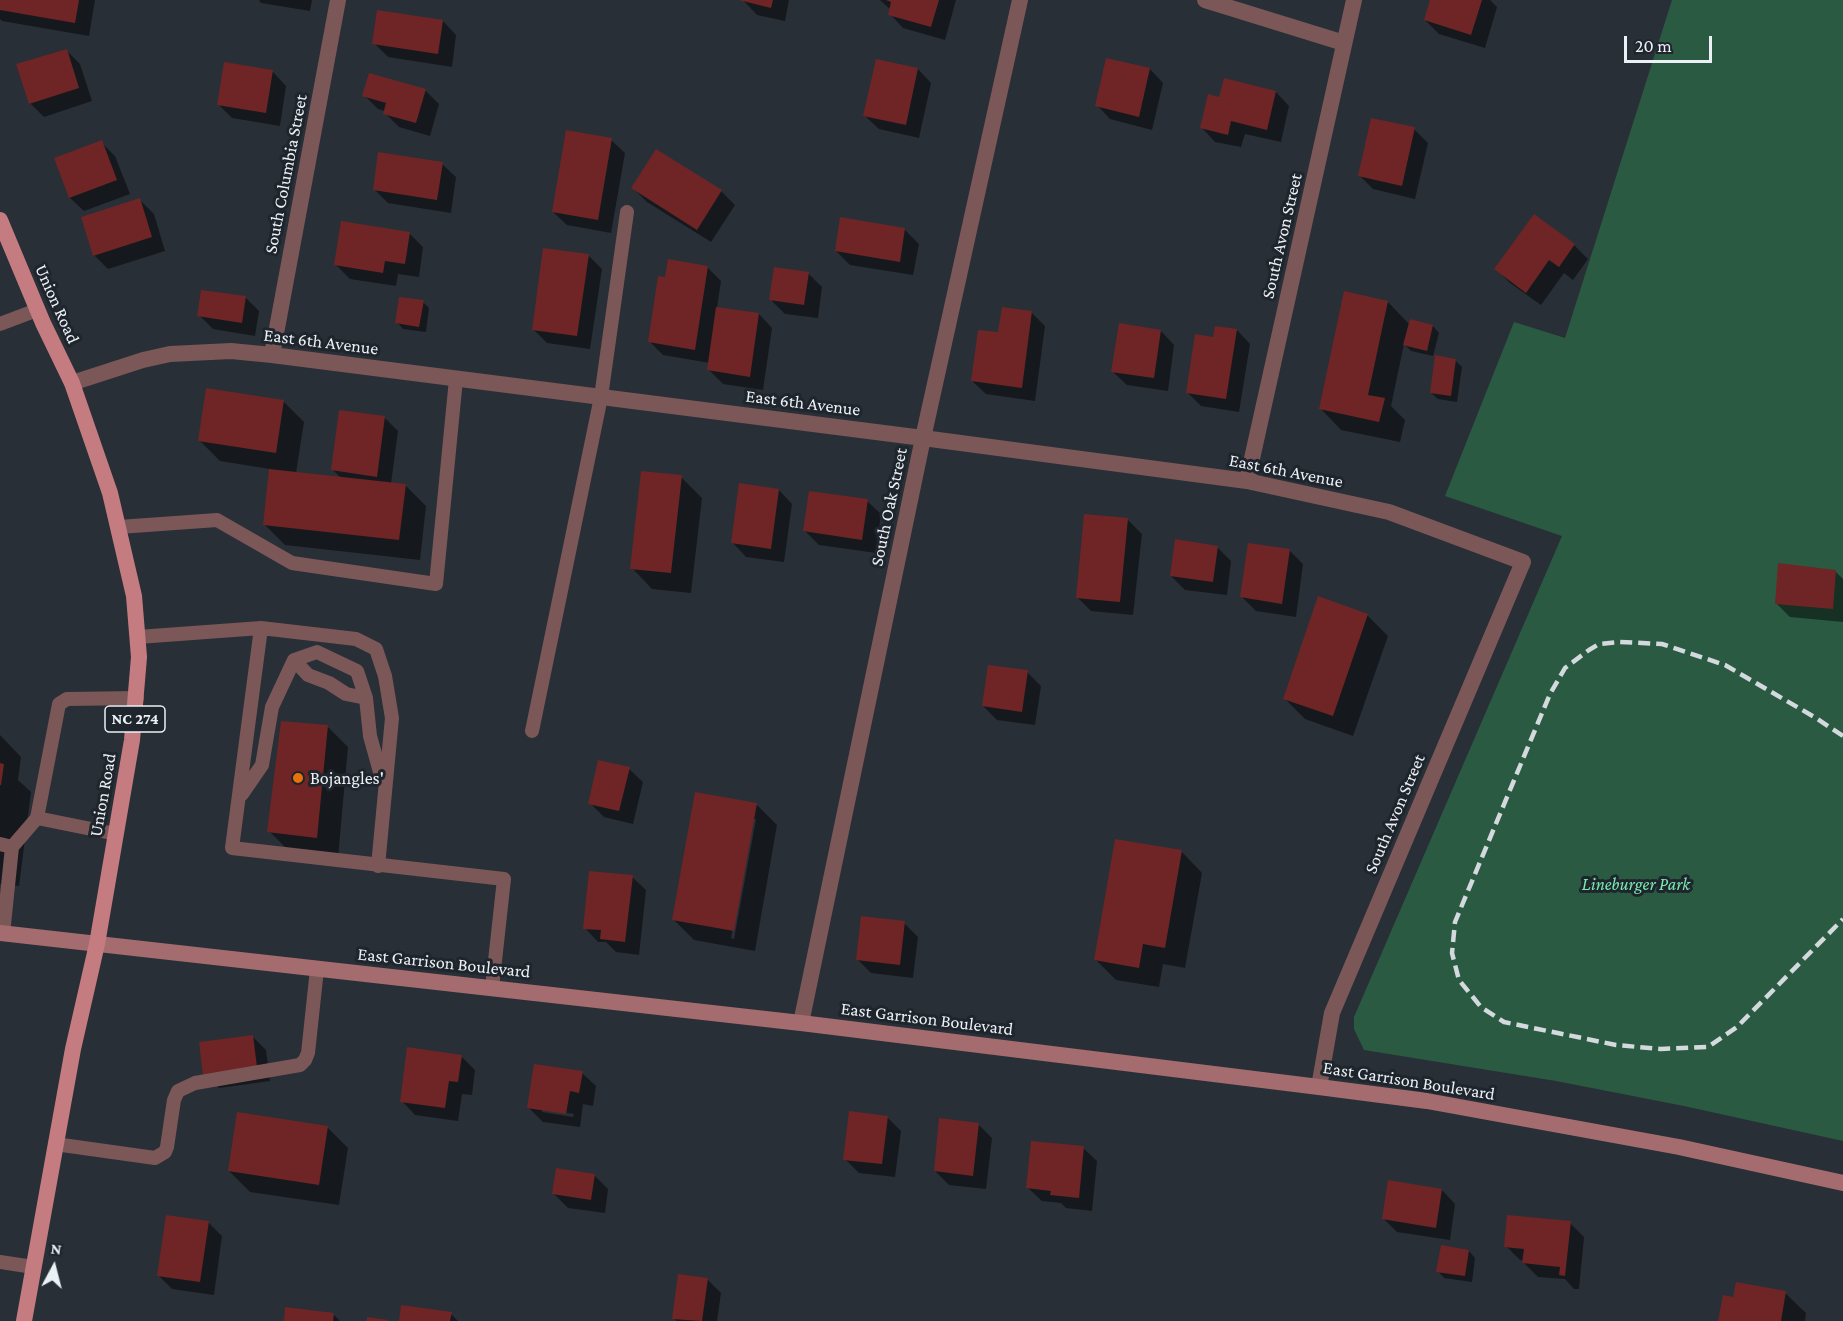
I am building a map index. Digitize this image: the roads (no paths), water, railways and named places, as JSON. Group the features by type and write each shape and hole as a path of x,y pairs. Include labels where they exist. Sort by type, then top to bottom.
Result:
{"main road":[{"name":"Union Road","path":"0,220 72,383 110,493 134,596 139,657 132,740 97,944 73,1049 24,1321"},
{"name":"East Garrison Boulevard","path":"1,933 801,1023 1427,1101 1622,1137 1843,1183"}],"street":[{"name":"South Columbia Street","path":"272,355 338,0"},
{"name":"South Oak Street","path":"801,1023 923,438 1020,0"},
{"path":"1205,0 1344,43"},
{"name":"South Avon Street","path":"1247,481 1354,0"},
{"name":"East 6th Avenue","path":"72,383 170,354 231,351 272,355 1247,481 1389,512 1523,562"},
{"name":"South Avon Street","path":"1319,1087 1332,1012 1523,562"}],"lane":[{"path":"532,731 601,397 627,212"},
{"path":"0,324 38,310"},
{"path":"119,527 217,520 292,563 436,584 456,379"},
{"path":"138,637 261,628 356,639 376,650 385,676 392,718 378,866"},
{"path":"261,628 232,848 504,879 492,988"},
{"path":"240,796 262,765 272,707 294,660 316,652 357,671 366,698 370,736 384,787"},
{"path":"294,660 308,675 346,694 366,698"},
{"path":"1,933 6,845 37,818 58,704 67,699 136,698"},
{"path":"37,818 116,834"},
{"path":"55,1144 155,1158 165,1152 167,1147 174,1100 178,1091 195,1083 300,1065 306,1060 308,1053 318,969"},
{"path":"0,1262 33,1267"}],"railway":[{"path":"1843,736 1725,665 1662,644 1620,642 1599,644 1565,668 1550,694 1455,922 1452,953 1459,980 1481,1007 1504,1022 1616,1045 1661,1049 1708,1047 1737,1027 1843,919"}],"place":[{"name":"Bojangles'","path":"298,778"}],"park label":[{"name":"Lineburger Park","path":"1636,884"}]}
